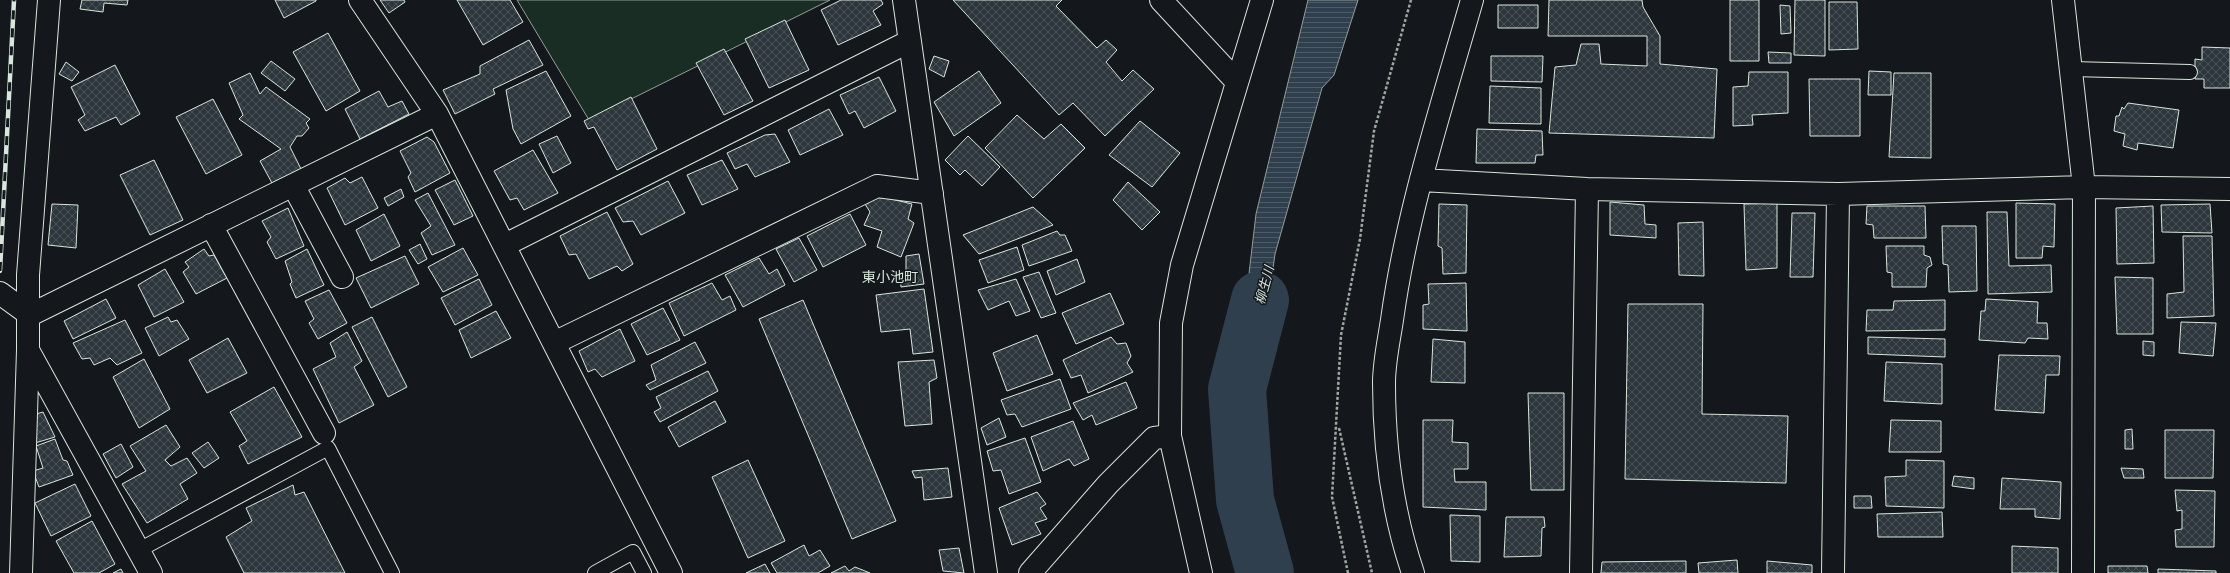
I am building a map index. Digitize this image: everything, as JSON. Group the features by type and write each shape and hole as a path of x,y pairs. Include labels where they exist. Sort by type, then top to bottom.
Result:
{"street":[{"path":"21,573 30,314 28,276 48,0"},
{"path":"360,0 437,114 671,573"},
{"path":"904,0 986,573"},
{"path":"1161,0 1237,82"},
{"path":"1201,573 1170,436 1172,316 1182,265 1262,0"},
{"path":"1413,573 1400,535 1392,495 1387,451 1384,381 1397,283 1421,180 1472,0"},
{"path":"2063,0 2084,187 2083,573"},
{"path":"505,245 910,41"},
{"path":"30,314 437,114"},
{"path":"1421,180 1587,190 1838,194 2084,187 2230,189"},
{"path":"293,185 342,277"},
{"path":"554,343 877,186 932,192"},
{"path":"1581,573 1587,190"},
{"path":"1833,573 1838,194"},
{"path":"211,225 324,433"},
{"path":"0,293 30,314"},
{"path":"28,350 151,573"},
{"path":"1030,573 1108,484 1154,438 1170,436"}],"lane":[{"path":"2071,69 2190,72"},
{"path":"139,550 328,448 392,573"},
{"path":"595,573 633,552 644,573"}],"path":[{"path":"1348,573 1332,497 1338,424 1341,335 1360,239 1374,130 1411,0"},
{"path":"1338,424 1372,573"}],"green space":[{"path":"517,0 830,0 589,120"}],"water":[{"path":"1308,0 1358,0 1334,75 1322,88 1275,254 1265,327 1261,399 1243,428 1239,359 1256,214"}],"building":[{"path":"82,0 128,0 127,5 104,3 103,12 80,9"},
{"path":"275,0 316,0 316,1 284,18"},
{"path":"380,0 404,0 405,2 389,13"},
{"path":"457,0 510,0 523,22 483,45"},
{"path":"841,0 881,0 883,4 873,11 881,25 838,45 821,10"},
{"path":"953,0 1062,0 1056,6 1097,48 1106,40 1117,50 1106,62 1122,81 1133,70 1154,89 1105,136 1073,103 1059,115"},
{"path":"1549,0 1642,0 1643,7 1660,36 1660,64 1717,69 1714,138 1549,133 1555,67 1576,65 1581,44 1599,44 1601,64 1647,66 1647,36 1548,36"},
{"path":"1730,0 1759,0 1759,61 1730,61"},
{"path":"1795,0 1825,0 1825,56 1794,55"},
{"path":"1829,2 1857,2 1858,49 1829,50"},
{"path":"1498,5 1538,5 1538,28 1498,28"},
{"path":"1780,5 1790,6 1791,33 1781,34"},
{"path":"785,20 809,70 769,88 745,39"},
{"path":"328,33 360,91 326,111 293,52"},
{"path":"529,40 543,65 493,89 495,94 455,114 443,90 480,74 480,66"},
{"path":"2202,47 2230,48 2230,88 2204,88 2204,79 2195,79 2195,59 2202,60"},
{"path":"724,49 753,101 724,115 696,63"},
{"path":"1768,52 1791,53 1791,63 1769,63"},
{"path":"934,56 949,61 944,77 929,69"},
{"path":"1491,56 1543,56 1542,82 1491,81"},
{"path":"271,61 295,79 285,91 261,73"},
{"path":"66,62 79,72 72,81 59,74"},
{"path":"115,65 140,114 121,125 116,117 85,131 78,120 85,115 71,87"},
{"path":"546,71 571,116 521,144 513,129 506,90"},
{"path":"979,71 1001,103 954,136 934,102"},
{"path":"1869,71 1891,72 1891,95 1868,95"},
{"path":"1749,72 1788,72 1788,113 1752,115 1753,125 1733,126 1733,87 1748,86"},
{"path":"250,73 260,94 266,87 310,119 306,123 309,128 302,136 297,136 290,147 301,169 272,183 260,161 281,149 239,119 243,115 229,83"},
{"path":"1894,73 1931,73 1931,158 1889,157"},
{"path":"879,77 896,111 864,128 855,111 849,114 840,95"},
{"path":"1809,79 1860,79 1860,136 1810,136"},
{"path":"1490,86 1541,88 1541,124 1489,123"},
{"path":"379,91 388,107 402,101 409,114 360,139 345,109"},
{"path":"631,97 657,149 617,170 594,127 588,129 584,121"},
{"path":"213,99 242,155 206,174 176,117"},
{"path":"2128,103 2179,110 2173,148 2138,143 2137,150 2123,146 2125,134 2114,131 2116,116 2119,116 2122,107 2124,109"},
{"path":"829,109 843,135 800,155 788,130"},
{"path":"1017,115 1044,139 1061,124 1085,148 1033,198 985,148"},
{"path":"1140,121 1180,153 1152,187 1109,155"},
{"path":"1477,129 1542,131 1543,155 1536,155 1535,163 1476,163"},
{"path":"775,134 790,162 755,177 747,164 735,169 727,153 765,135"},
{"path":"557,136 571,163 553,173 539,144"},
{"path":"968,136 1000,167 982,186 965,170 960,175 945,160"},
{"path":"427,137 434,142 450,173 415,192 408,177 411,173 400,151"},
{"path":"533,150 558,193 524,210 517,198 510,200 494,171"},
{"path":"154,160 183,220 150,235 120,175"},
{"path":"722,160 738,189 702,205 687,175"},
{"path":"362,177 378,208 345,225 327,188 345,178 350,183"},
{"path":"455,180 473,216 454,225 435,190"},
{"path":"668,181 685,213 641,235 633,221 623,222 615,208"},
{"path":"1128,182 1160,212 1142,230 1113,200"},
{"path":"401,189 404,197 388,206 384,198"},
{"path":"428,193 455,245 432,255 421,233 431,226 415,200"},
{"path":"879,196 912,204 908,219 914,223 901,257 877,247 882,231 864,225 870,212 865,204"},
{"path":"1610,202 1644,205 1645,224 1656,225 1656,238 1610,235"},
{"path":"1777,203 1777,268 1746,270 1744,204"},
{"path":"2016,203 2055,204 2054,247 2043,246 2042,258 2016,258"},
{"path":"52,204 78,205 76,248 48,245"},
{"path":"1439,204 1467,205 1466,273 1443,274 1442,248 1438,246"},
{"path":"2210,204 2212,233 2162,232 2161,205"},
{"path":"1867,206 1925,206 1926,238 1874,238 1873,225 1866,224"},
{"path":"2153,206 2154,263 2117,264 2116,208"},
{"path":"1033,207 1053,225 979,254 963,235"},
{"path":"288,208 304,246 276,259 267,242 271,237 262,221"},
{"path":"607,212 633,264 622,271 617,266 589,279 576,254 569,255 560,236"},
{"path":"1987,212 2007,212 2009,266 2051,265 2052,292 1988,294"},
{"path":"1792,213 1815,213 1813,277 1790,277"},
{"path":"384,214 400,246 371,261 356,230"},
{"path":"850,214 866,245 823,267 807,236"},
{"path":"1703,222 1704,276 1679,275 1678,223"},
{"path":"1942,226 1976,226 1977,291 1949,292 1948,265 1943,264"},
{"path":"1057,231 1060,235 1065,235 1072,251 1029,266 1022,245"},
{"path":"2183,236 2212,236 2214,316 2167,318 2167,294 2184,292"},
{"path":"799,238 817,270 794,282 776,249"},
{"path":"420,244 427,259 418,264 409,250"},
{"path":"1886,246 1924,246 1924,255 1930,257 1932,265 1927,268 1926,287 1892,287 1892,273 1887,272"},
{"path":"1017,247 1024,270 988,283 979,260"},
{"path":"463,248 478,275 443,292 428,267"},
{"path":"204,249 209,256 214,255 227,278 196,294 183,272 189,267 185,262"},
{"path":"307,249 324,285 296,298 290,284 292,282 285,261"},
{"path":"919,254 924,284 901,287 900,272 906,272 906,256"},
{"path":"405,256 419,284 371,308 356,278"},
{"path":"759,258 769,274 777,269 785,285 743,307 725,275"},
{"path":"1077,259 1085,282 1056,295 1047,271"},
{"path":"165,269 184,302 154,317 138,285"},
{"path":"1039,272 1056,313 1041,318 1023,277"},
{"path":"2115,277 2153,278 2153,334 2117,334"},
{"path":"479,279 492,305 455,325 441,298"},
{"path":"1016,279 1030,311 1016,316 1009,301 988,310 978,290"},
{"path":"712,283 722,300 730,296 736,310 684,336 669,303"},
{"path":"1466,283 1467,331 1423,329 1423,305 1429,304 1428,284"},
{"path":"924,289 933,352 913,354 910,329 881,332 876,295"},
{"path":"329,290 347,323 318,339 309,323 314,319 305,301"},
{"path":"1110,293 1124,324 1076,344 1062,313"},
{"path":"106,299 116,318 73,339 64,321"},
{"path":"1986,299 2038,302 2037,323 2047,323 2048,339 2028,338 2025,343 1979,340 1981,311 1985,311"},
{"path":"803,300 896,521 852,539 759,319"},
{"path":"1945,300 1945,330 1866,331 1867,310 1893,310 1894,301"},
{"path":"1628,304 1703,304 1702,414 1788,416 1786,483 1625,479"},
{"path":"663,308 680,340 647,355 631,324"},
{"path":"496,311 511,338 471,358 459,330"},
{"path":"168,317 171,322 177,320 189,339 159,356 145,328"},
{"path":"372,317 407,387 388,397 352,327"},
{"path":"125,320 142,353 117,365 110,358 94,365 90,358 82,359 73,343"},
{"path":"2181,322 2216,323 2213,356 2179,353"},
{"path":"620,329 635,361 602,377 595,369 588,372 579,351"},
{"path":"347,332 362,361 354,367 374,405 339,423 313,369 336,357 330,343"},
{"path":"1037,335 1053,374 1007,391 993,353"},
{"path":"1111,337 1117,344 1126,343 1131,356 1127,363 1133,372 1088,393 1081,375 1071,378 1063,360"},
{"path":"1868,337 1945,339 1945,357 1868,354"},
{"path":"228,338 247,373 207,393 189,360"},
{"path":"1433,339 1465,342 1465,383 1431,382"},
{"path":"2143,341 2154,342 2154,356 2143,355"},
{"path":"695,342 706,363 650,390 646,385 656,380 651,365"},
{"path":"1999,355 2060,356 2059,375 2046,375 2044,413 1995,410"},
{"path":"144,359 170,409 139,428 113,377"},
{"path":"934,360 937,378 929,382 932,424 905,426 898,362"},
{"path":"1886,362 1942,364 1942,404 1884,401"},
{"path":"708,371 718,391 660,422 654,412 661,408 656,397"},
{"path":"1060,379 1071,409 1022,427 1015,414 1007,415 1001,400"},
{"path":"1126,382 1137,408 1096,425 1092,415 1083,420 1073,403"},
{"path":"274,387 302,437 248,464 239,446 247,441 230,412"},
{"path":"1528,393 1564,393 1564,490 1531,490"},
{"path":"715,401 726,422 679,447 668,427"},
{"path":"43,412 55,437 35,443 36,414"},
{"path":"999,418 1006,437 987,445 981,428"},
{"path":"1423,420 1453,420 1452,442 1468,443 1468,469 1454,469 1455,482 1486,482 1486,510 1423,507"},
{"path":"1891,420 1941,421 1941,452 1889,452"},
{"path":"1073,421 1089,459 1074,466 1069,459 1043,471 1031,437"},
{"path":"166,425 180,447 165,460 171,466 187,458 197,473 180,484 188,499 147,523 122,484 146,471 130,446"},
{"path":"2132,429 2133,449 2125,449 2125,430"},
{"path":"2165,430 2214,430 2213,478 2165,478"},
{"path":"1025,438 1041,482 1009,494 1001,470 993,471 987,451"},
{"path":"55,439 63,460 67,461 73,475 39,487 33,471 43,468 36,446"},
{"path":"208,442 219,458 204,468 192,453"},
{"path":"121,444 133,467 116,478 103,454"},
{"path":"748,460 785,541 748,558 712,477"},
{"path":"1906,460 1944,461 1944,508 1886,506 1885,477 1906,476"},
{"path":"948,468 952,497 924,500 922,477 915,478 912,471"},
{"path":"2121,468 2143,469 2144,478 2124,478"},
{"path":"1954,476 1974,478 1974,489 1952,486"},
{"path":"2002,478 2061,482 2060,519 2035,517 2035,509 2000,509"},
{"path":"75,484 91,516 51,536 35,503"},
{"path":"293,485 295,495 304,492 345,573 244,573 226,537 252,521 246,508"},
{"path":"2175,490 2215,491 2214,547 2176,547 2175,530 2182,529 2182,510 2177,511"},
{"path":"1037,492 1046,504 1040,508 1047,519 1035,523 1041,534 1012,545 999,508"},
{"path":"1854,496 1871,496 1872,508 1854,508"},
{"path":"1942,512 1943,537 1878,537 1877,514"},
{"path":"1450,515 1480,516 1480,562 1451,561"},
{"path":"1506,517 1544,517 1545,527 1542,528 1541,556 1504,557"},
{"path":"92,521 115,564 99,573 74,573 56,541"},
{"path":"804,545 809,556 820,550 830,566 818,573 777,573 771,563"},
{"path":"2012,546 2058,548 2058,573 2012,573"},
{"path":"959,548 964,573 943,571 939,550"},
{"path":"1737,560 1738,573 1699,573 1698,563"},
{"path":"1686,561 1686,573 1601,573 1602,562"},
{"path":"1767,561 1812,565 1812,573 1767,573"},
{"path":"765,564 770,573 746,573"},
{"path":"845,566 849,571 855,567 870,573 831,573"},
{"path":"2108,566 2147,566 2148,573 2108,573"},
{"path":"121,569 123,573 113,573"},
{"path":"2158,569 2216,571 2216,573 2158,573"}],"waterway":[{"name":"柳生川","path":"1260,300 1237,389 1245,500 1265,573"}],"railway":[{"path":"0,271 14,0"}],"district":[{"name":"東小池町","path":"890,276"}]}
